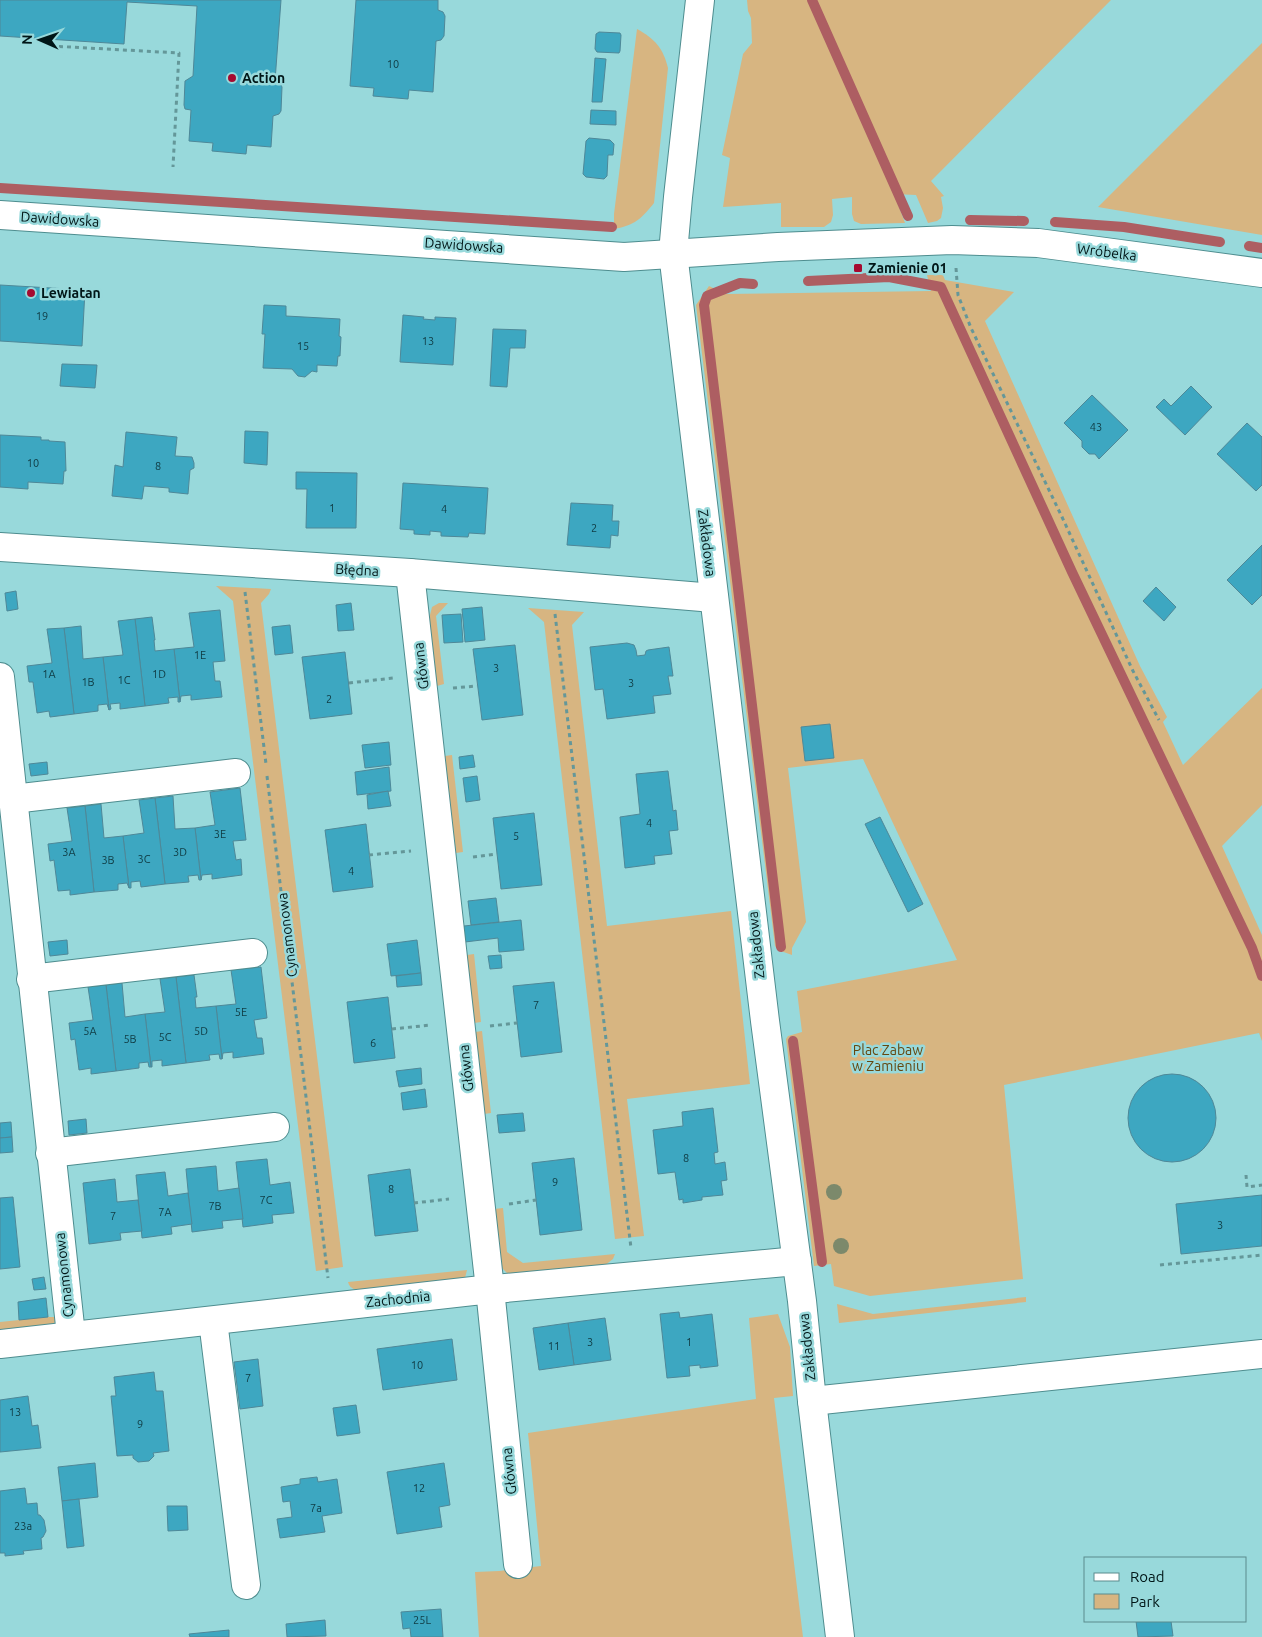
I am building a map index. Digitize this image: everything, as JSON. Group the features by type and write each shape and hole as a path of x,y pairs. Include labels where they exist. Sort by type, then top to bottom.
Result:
{"street":[{"path":"673,253 700,0"},
{"name":"Dawidowska","path":"0,215 624,256 952,240"},
{"name":"Wróbelka","path":"952,240 1038,243 1262,273"},
{"name":"Zakładowa","path":"673,253 750,883 765,1021 797,1261 840,1637"},
{"name":"Błędna","path":"0,547 410,574 714,598"},
{"name":"Główna","path":"410,574 490,1289 518,1564"},
{"name":"Cynamonowa","path":"0,677 31,979 71,1335"},
{"path":"13,799 236,773"},
{"path":"31,979 253,953"},
{"path":"50,1153 275,1127"},
{"name":"Zachodnia","path":"0,1344 490,1289 797,1261"},
{"path":"213,1321 246,1585"},
{"path":"812,1401 1262,1354"}],"path":[{"path":"51,46 179,53 173,166"},
{"path":"952,240 958,295 971,328 1062,517 1133,671 1159,720"},
{"name":"Cynamonowa","path":"246,564 244,584 332,1306"},
{"path":"554,605 634,1276"},
{"path":"349,683 397,678"},
{"path":"369,855 415,850"},
{"path":"392,1029 436,1024"},
{"path":"1246,1175 1247,1187 1262,1185"},
{"path":"414,1203 456,1198"},
{"path":"1160,1265 1262,1255"}],"green space":[{"path":"747,0 1111,0 931,181 944,196 941,197 943,208 941,218 937,221 928,223 916,195 894,194 905,223 861,224 854,221 852,197 832,199 833,215 831,222 824,227 781,227 781,203 723,207 730,158 722,155 743,54 752,43 751,18"},
{"path":"637,29 649,36 661,50 668,68 654,203 637,220 614,229 614,214"},
{"path":"1262,43 1262,235 1098,207"},
{"name":"Plac Zabaw w Zamieniu","path":"927,275 943,275 945,280 1014,292 985,321 1140,666 1167,717 1163,722 1183,765 1262,688 1262,805 1222,846 1262,935 1262,1041 1259,1033 1004,1085 1023,1279 870,1296 834,1286 831,1264 814,1266 786,1039 788,1036 802,1032 797,991 957,960 863,759 788,768 806,922 792,948 792,955 778,950 775,946 696,305 709,286 725,294 931,291"},
{"path":"216,586 271,589 261,603 343,1267 316,1271 233,601"},
{"path":"439,603 448,603 436,616 444,684 437,686 429,619 432,607"},
{"path":"528,608 584,612 572,625 607,926 731,911 750,1084 627,1099 644,1236 615,1239 544,622"},
{"path":"452,755 463,852 456,853 445,756"},
{"path":"474,954 481,1022 474,1023 467,955"},
{"path":"482,1031 491,1113 484,1114 475,1032"},
{"path":"503,1208 507,1252 523,1263 615,1254 613,1259 604,1266 517,1275 507,1273 500,1266 494,1209"},
{"path":"467,1270 465,1278 364,1291 352,1288 348,1282"},
{"path":"1026,1297 1026,1302 839,1323 837,1304 873,1314"},
{"path":"778,1314 790,1347 793,1396 774,1398 803,1637 479,1637 475,1572 541,1566 528,1433 756,1399 749,1318"},
{"path":"57,1317 54,1324 47,1328 0,1333 0,1322"}],"building":[{"name":"Action","path":"0,0 281,0 275,81 280,83 282,87 281,111 273,116 271,147 247,145 246,154 212,151 213,143 189,141 191,110 185,109 184,105 185,81 193,76 197,6 127,2 124,44 0,36"},
{"path":"356,0 438,0 438,10 443,12 445,16 444,36 441,40 436,41 433,92 409,90 408,99 373,96 374,88 350,86"},
{"path":"599,32 620,33 619,53 597,52 595,49 596,34"},
{"path":"595,58 606,59 602,102 592,102"},
{"path":"591,110 616,111 616,125 590,124"},
{"path":"589,138 610,140 614,144 613,155 608,155 607,176 604,179 586,177 583,174 586,141"},
{"path":"0,285 85,290 82,346 0,341"},
{"path":"264,305 286,306 286,316 340,319 340,356 338,356 337,366 317,365 317,372 312,371 305,377 298,376 292,369 263,368 265,334 262,334"},
{"path":"403,315 435,320 435,317 456,318 453,365 400,362"},
{"path":"493,329 526,330 525,348 510,348 507,387 490,386"},
{"path":"62,364 97,365 95,388 60,386"},
{"path":"1191,386 1212,407 1185,435 1156,407 1164,399 1171,406"},
{"path":"1092,395 1128,430 1099,459 1095,454 1089,454 1082,447 1082,441 1064,423"},
{"path":"1247,423 1262,437 1262,485 1256,491 1217,454"},
{"path":"245,431 268,432 267,465 244,463"},
{"path":"126,432 177,437 175,456 192,457 194,463 194,468 190,470 188,494 169,492 169,488 144,486 142,499 112,496 115,465 123,467"},
{"path":"0,435 41,437 41,440 65,442 66,471 64,471 63,484 28,482 28,489 0,487"},
{"path":"296,472 357,473 356,528 306,528 307,489 296,489"},
{"path":"403,483 488,488 485,534 469,533 468,537 441,536 441,532 430,531 430,535 414,534 414,530 400,529"},
{"path":"571,503 613,505 612,521 619,521 618,536 611,535 610,548 567,545"},
{"path":"1262,545 1262,595 1252,605 1227,580"},
{"path":"1156,587 1176,607 1164,621 1143,601"},
{"path":"16,591 18,609 7,611 5,593"},
{"path":"351,603 354,630 338,631 336,605"},
{"path":"482,607 485,640 465,642 462,609"},
{"path":"220,610 225,661 213,662 215,681 220,681 222,697 191,700 191,695 181,696 180,702 174,649 194,647 189,613"},
{"path":"461,614 463,642 444,643 442,615"},
{"path":"152,617 155,651 174,649 180,702 178,702 178,697 168,698 169,703 145,706 135,619"},
{"path":"135,619 145,706 120,709 120,703 110,704 111,709 109,710 103,657 123,655 118,621"},
{"path":"290,625 293,653 275,655 272,627"},
{"path":"81,626 83,659 103,657 109,710 107,704 98,705 98,711 74,714 64,628"},
{"path":"64,628 74,714 50,717 49,711 37,713 33,682 29,682 27,666 52,663 47,629"},
{"path":"627,643 634,645 637,656 645,655 648,650 669,647 673,676 668,676 671,694 653,696 655,713 607,719 603,689 595,690 590,647"},
{"path":"515,645 523,715 482,720 473,649"},
{"path":"345,652 352,714 310,719 302,657"},
{"path":"830,724 834,758 805,761 801,727"},
{"path":"389,742 391,765 365,768 362,745"},
{"path":"473,755 475,767 460,769 459,757"},
{"path":"47,762 48,774 31,776 29,764"},
{"path":"389,767 391,791 357,795 355,772"},
{"path":"668,771 673,811 676,810 678,830 669,831 672,854 654,856 655,864 625,868 620,817 640,814 636,774"},
{"path":"477,776 480,800 466,802 463,778"},
{"path":"240,788 246,840 233,841 236,860 241,859 242,875 212,879 212,874 202,875 201,880 195,828 215,825 210,792"},
{"path":"388,791 391,806 368,809 367,795"},
{"path":"173,796 175,829 195,828 201,880 199,880 198,875 188,876 189,882 165,884 155,798"},
{"path":"155,798 165,884 141,887 140,881 131,882 131,888 129,888 123,836 144,833 139,800"},
{"path":"101,804 104,838 123,836 129,888 127,883 118,884 118,890 94,892 85,806"},
{"path":"85,806 94,892 70,895 70,890 58,891 54,860 50,861 48,844 72,841 67,808"},
{"path":"534,813 542,885 501,889 493,818"},
{"path":"880,817 923,904 908,912 865,824"},
{"path":"366,824 373,887 333,892 325,830"},
{"path":"496,898 499,922 471,925 468,901"},
{"path":"521,920 524,950 499,952 498,938 465,942 464,926"},
{"path":"67,940 68,954 50,956 48,942"},
{"path":"417,940 421,973 391,976 387,944"},
{"path":"501,955 502,968 490,969 488,956"},
{"path":"261,967 267,1018 254,1020 257,1038 262,1038 264,1054 233,1058 233,1052 223,1053 222,1059 216,1006 236,1004 231,970"},
{"path":"421,973 422,985 397,987 396,976"},
{"path":"194,975 197,997 195,997 196,1008 216,1006 222,1059 220,1059 219,1054 209,1055 210,1060 186,1063 176,977"},
{"path":"176,977 186,1063 162,1066 162,1060 152,1061 151,1067 145,1014 165,1012 160,979"},
{"path":"554,982 562,1052 521,1057 513,986"},
{"path":"122,983 125,1017 145,1014 151,1067 149,1067 148,1062 139,1063 139,1068 116,1071 106,985"},
{"path":"106,985 116,1071 91,1074 91,1068 79,1070 75,1039 71,1040 69,1023 93,1020 88,987"},
{"path":"388,997 395,1058 354,1063 347,1002"},
{"path":"421,1068 422,1084 399,1087 396,1071"},
{"path":"1172,1074 1189,1078 1203,1087 1212,1101 1216,1118 1212,1135 1203,1149 1189,1158 1172,1162 1155,1158 1141,1149 1132,1135 1128,1118 1132,1101 1141,1087 1155,1078"},
{"path":"425,1089 427,1107 403,1110 401,1093"},
{"path":"713,1108 718,1152 714,1153 715,1164 725,1162 727,1180 721,1181 723,1195 702,1197 702,1200 683,1203 683,1199 679,1200 675,1172 658,1174 653,1130 683,1126 682,1112"},
{"path":"523,1113 525,1131 499,1133 497,1115"},
{"path":"86,1119 87,1133 69,1135 68,1121"},
{"path":"11,1122 12,1137 0,1138 0,1123"},
{"path":"12,1137 13,1152 0,1153 0,1138"},
{"path":"574,1158 582,1230 540,1235 532,1163"},
{"path":"267,1159 270,1185 290,1182 294,1213 272,1215 273,1223 243,1227 236,1162"},
{"path":"216,1166 218,1191 239,1188 243,1219 222,1221 223,1228 192,1232 186,1169"},
{"path":"410,1169 418,1231 375,1236 368,1175"},
{"path":"165,1172 168,1196 188,1193 192,1224 171,1227 172,1234 142,1238 136,1175"},
{"path":"115,1179 117,1202 138,1200 142,1231 120,1233 121,1240 89,1244 83,1183"},
{"path":"1262,1195 1262,1246 1181,1254 1176,1204"},
{"path":"13,1197 20,1267 0,1269 0,1198"},
{"path":"44,1277 46,1289 34,1290 32,1279"},
{"path":"46,1298 48,1317 19,1320 18,1302"},
{"path":"679,1312 680,1318 712,1314 718,1366 700,1368 700,1365 689,1366 690,1376 667,1378 660,1314"},
{"path":"605,1318 611,1360 574,1365 568,1323"},
{"path":"568,1323 574,1365 539,1370 533,1328"},
{"path":"452,1339 457,1380 383,1390 377,1349"},
{"path":"258,1359 263,1406 240,1409 234,1362"},
{"path":"154,1372 156,1391 163,1391 169,1451 153,1453 154,1456 149,1461 138,1462 133,1458 133,1455 117,1456 111,1396 116,1396 114,1377"},
{"path":"28,1396 32,1426 38,1425 41,1448 0,1452 0,1400"},
{"path":"356,1405 360,1433 337,1436 333,1408"},
{"path":"95,1463 98,1497 62,1501 58,1467"},
{"path":"444,1463 450,1505 439,1507 442,1527 397,1534 387,1472"},
{"path":"317,1477 318,1482 337,1479 342,1513 322,1516 325,1532 280,1538 277,1519 292,1517 290,1501 283,1502 281,1487 300,1484 300,1479"},
{"path":"25,1488 27,1504 37,1503 38,1515 44,1520 46,1531 41,1538 42,1549 23,1551 24,1554 5,1556 5,1553 0,1553 0,1491"},
{"path":"79,1499 84,1546 67,1548 62,1501"},
{"path":"167,1506 187,1506 188,1530 168,1531"},
{"path":"441,1609 443,1637 411,1637 410,1628 403,1629 401,1612"},
{"path":"325,1620 326,1636 287,1637 286,1624"},
{"path":"1136,1622 1171,1622 1173,1636 1138,1637"},
{"path":"229,1630 229,1637 190,1637 189,1634"}],"waterway":[{"path":"812,0 908,216"},
{"path":"0,188 612,227"},
{"path":"970,220 1024,221"},
{"path":"1055,222 1124,227 1220,242"},
{"path":"1249,246 1262,248"},
{"path":"808,281 889,277 941,287 1072,572 1252,948 1262,976"},
{"path":"753,284 740,283 707,296 704,305 781,947"},
{"path":"793,1041 822,1262"}],"place":[{"name":"Action","path":"232,78"},
{"name":"Zamienie 01","path":"858,268"},
{"name":"Lewiatan","path":"31,293"}]}
